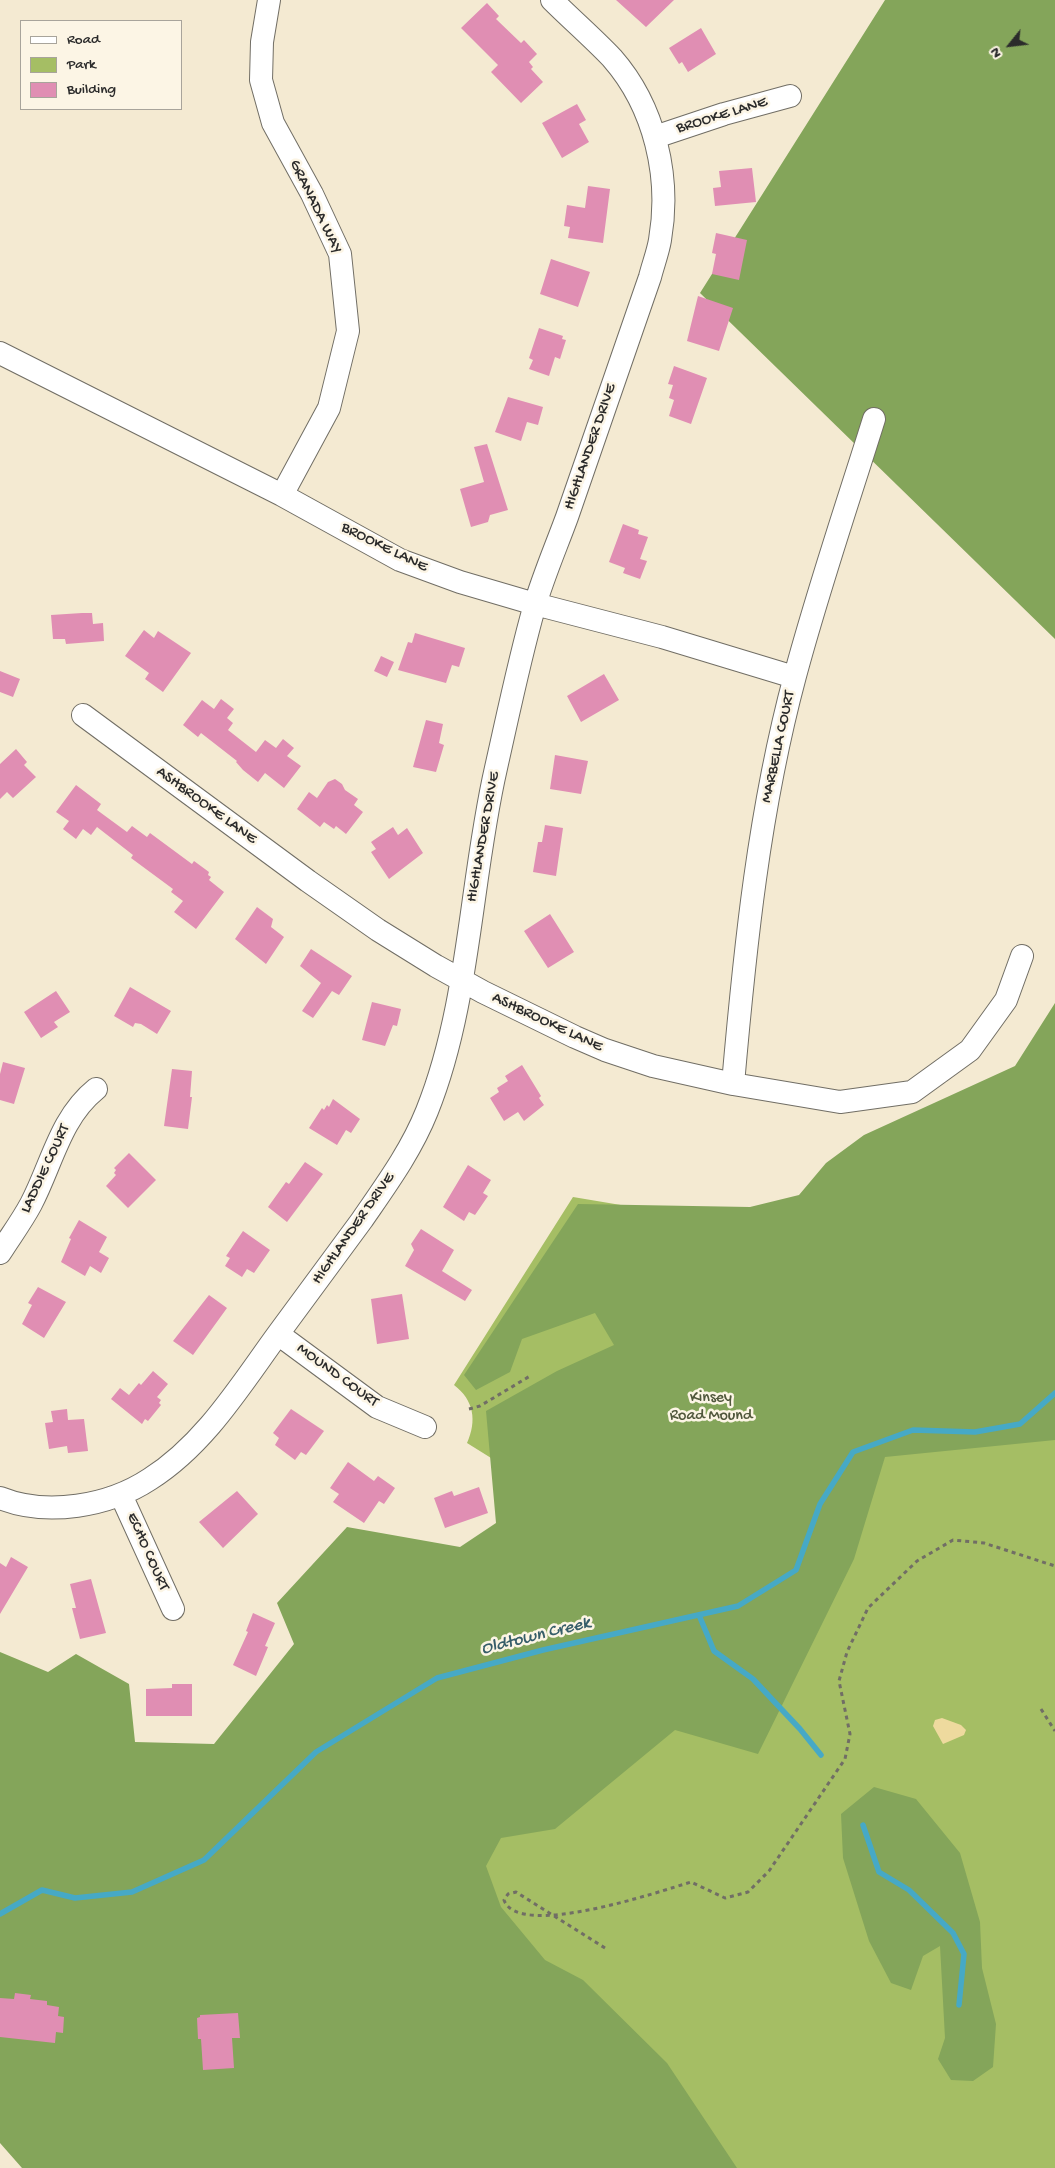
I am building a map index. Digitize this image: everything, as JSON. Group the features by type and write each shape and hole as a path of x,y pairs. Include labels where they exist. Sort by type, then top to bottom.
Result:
{"street":[{"name":"GRANADA WAY","path":"269,0 262,42 261,80 273,123 312,194 340,254 348,331 329,408 282,495"},
{"name":"HIGHLANDER DRIVE","path":"0,1498 24,1505 84,1505 121,1495 148,1481 173,1463 196,1441 248,1376 391,1179 418,1134 448,1053 490,794 535,604 640,304 660,241 664,208 663,176 655,137 638,98 612,58 552,0"},
{"name":"BROOKE LANE","path":"655,137 724,114 790,96"},
{"name":"BROOKE LANE","path":"0,353 282,495 400,560 460,582 535,604 662,637 794,677"},
{"name":"MARBELLA COURT","path":"733,1084 748,930 767,803 794,677 874,419"},
{"name":"ASHBROOKE LANE","path":"83,715 378,930 461,980 605,1050 654,1066 733,1084 840,1102 912,1092 970,1050 1006,1000 1022,956"},
{"name":"LADDIE COURT","path":"0,1253 30,1205 66,1124 83,1099 96,1088"},
{"name":"MOUND COURT","path":"278,1334 376,1407 425,1427"},
{"name":"ECHO COURT","path":"121,1495 173,1609"}],"path":[{"path":"469,1409 480,1406 530,1376"},
{"path":"605,1948 550,1915 516,1892 508,1894 504,1900 506,1907 516,1913 550,1915 610,1906 691,1882 725,1898 748,1892 768,1871 845,1759 850,1734 839,1681 847,1652 868,1608 917,1561 953,1540 984,1543 1055,1566"},
{"path":"1041,1709 1055,1732"}],"green space":[{"path":"885,0 1055,0 1055,639 700,293"},
{"name":"Kinsey Road Mound","path":"1055,1003 1055,1440 885,1457 854,1559 758,1754 675,1730 555,1829 501,1838 486,1866 501,1907 545,1960 583,1980 667,2063 737,2168 22,2168 0,2143 0,1652 48,1672 76,1654 129,1684 135,1742 214,1744 294,1644 277,1603 347,1527 460,1547 496,1523 486,1411 557,1371 614,1345 595,1313 522,1339 510,1372 476,1390 464,1375 578,1204 750,1207 799,1195 826,1163 864,1135 1015,1066"},
{"name":"Kinsey Road Mound","path":"573,1197 824,1239 1055,1409 1055,2168 607,2168 354,1818 544,1491 467,1443 472,1427 472,1411 466,1397 454,1385"},
{"path":"874,1787 916,1799 960,1853 980,1922 982,1968 996,2024 993,2067 973,2081 951,2080 938,2059 945,2038 940,1946 923,1956 911,1990 891,1983 869,1941 843,1858 841,1814"}],"sand":[{"path":"942,1718 961,1725 966,1730 964,1735 943,1744 933,1726 935,1720"}],"building":[{"path":"616,0 674,0 646,27"},
{"path":"487,3 499,16 496,19 521,43 524,40 537,54 529,62 533,67 531,69 543,82 521,103 491,72 498,65 461,28"},
{"path":"701,28 716,54 688,72 682,62 679,64 669,48"},
{"path":"577,104 586,120 579,124 589,142 562,158 542,123"},
{"path":"752,168 756,202 715,206 713,188 721,187 719,171"},
{"path":"588,186 610,189 603,243 568,238 570,227 564,226 567,205 585,208"},
{"path":"716,233 747,240 739,280 712,274 716,254 712,253"},
{"path":"551,259 590,272 578,307 540,294"},
{"path":"698,296 733,308 719,351 687,341"},
{"path":"539,328 563,336 562,339 566,340 560,359 555,357 549,376 529,369 533,360 529,358"},
{"path":"674,366 707,378 691,424 669,416 674,400 669,398 673,385 668,384"},
{"path":"508,397 543,407 538,425 527,422 521,441 495,432"},
{"path":"487,444 508,510 490,515 488,522 471,527 460,489 484,482 474,447"},
{"path":"623,524 639,530 638,534 648,537 640,559 647,561 640,579 623,573 625,568 609,562"},
{"path":"92,613 93,624 103,623 104,641 66,644 65,639 53,639 51,615"},
{"path":"144,630 154,638 158,631 191,653 163,692 145,679 149,673 125,656"},
{"path":"415,633 465,648 459,667 452,665 446,683 398,670 408,642 412,643"},
{"path":"381,656 394,662 387,677 374,671"},
{"path":"0,671 20,679 13,697 0,692"},
{"path":"604,674 619,700 581,722 567,696"},
{"path":"221,699 234,709 227,718 233,723 228,730 256,752 265,740 276,748 283,739 294,748 287,756 301,766 284,788 265,773 258,782 243,770 237,761 201,733 198,737 183,725 202,700 214,709"},
{"path":"426,720 443,724 439,743 444,745 436,772 413,767"},
{"path":"16,749 27,762 24,765 36,777 13,798 7,792 0,799 0,764"},
{"path":"555,755 588,761 581,794 550,789"},
{"path":"335,779 342,784 345,790 358,799 354,805 363,812 346,834 336,826 334,829 324,822 320,827 297,809 309,792 317,798 328,782"},
{"path":"76,785 101,804 97,810 127,832 132,826 147,837 150,833 192,864 194,861 209,872 208,875 211,877 209,880 224,892 196,929 174,912 183,901 171,892 173,889 131,858 133,855 97,827 91,835 83,829 76,839 63,829 69,821 56,812"},
{"path":"545,825 563,828 556,876 533,872 538,842 542,842"},
{"path":"393,827 398,835 407,828 423,853 389,879 371,852 376,849 371,842"},
{"path":"257,907 273,919 271,927 284,937 266,964 235,939"},
{"path":"550,914 574,952 548,968 524,931"},
{"path":"311,949 352,976 339,995 332,991 313,1018 302,1011 321,983 300,966"},
{"path":"130,987 171,1011 157,1034 141,1024 135,1023 133,1027 114,1016"},
{"path":"56,991 70,1012 54,1022 58,1027 41,1038 24,1012"},
{"path":"372,1002 401,1009 397,1026 393,1025 385,1046 362,1040"},
{"path":"3,1062 25,1068 14,1104 0,1100 0,1074"},
{"path":"522,1065 541,1096 539,1098 544,1105 524,1121 518,1112 504,1121 490,1098 499,1092 497,1088 508,1081 505,1076"},
{"path":"172,1069 192,1071 190,1097 192,1097 188,1129 164,1126"},
{"path":"333,1099 360,1119 351,1133 346,1130 337,1145 309,1128 322,1108 324,1110 327,1105 329,1107"},
{"path":"129,1153 156,1180 128,1208 106,1186 116,1175 114,1168"},
{"path":"305,1162 323,1174 287,1222 268,1207 286,1182 289,1184"},
{"path":"468,1165 491,1180 483,1193 488,1196 475,1215 469,1212 464,1221 443,1207"},
{"path":"79,1220 107,1237 99,1252 109,1258 101,1273 90,1266 85,1276 61,1262 71,1239 69,1238"},
{"path":"421,1229 454,1250 442,1271 472,1290 465,1301 405,1266 414,1250 411,1244"},
{"path":"243,1231 270,1250 254,1273 247,1269 242,1277 225,1266 230,1258 226,1256"},
{"path":"38,1287 66,1302 44,1338 22,1324 32,1305 28,1303"},
{"path":"402,1294 409,1339 377,1344 371,1299"},
{"path":"209,1295 227,1308 193,1355 173,1341"},
{"path":"153,1371 168,1384 157,1397 161,1400 159,1403 161,1405 148,1421 145,1419 142,1424 111,1399 120,1388 129,1395"},
{"path":"67,1409 68,1420 84,1419 88,1451 68,1453 67,1446 49,1449 45,1423 53,1422 51,1411"},
{"path":"291,1409 324,1431 306,1455 301,1452 295,1460 275,1445 279,1438 273,1433"},
{"path":"348,1462 374,1481 378,1476 395,1488 384,1504 379,1501 364,1523 333,1502 339,1494 330,1488"},
{"path":"479,1487 488,1513 445,1528 434,1498 452,1491 454,1496"},
{"path":"237,1491 258,1514 223,1548 199,1522"},
{"path":"11,1557 28,1567 0,1614 0,1563 6,1567"},
{"path":"91,1579 106,1633 80,1639 72,1608 76,1608 70,1584"},
{"path":"253,1613 275,1623 265,1646 268,1647 256,1676 233,1665 248,1632 246,1631"},
{"path":"172,1684 192,1684 192,1716 146,1716 146,1689 172,1688"},
{"path":"15,1993 31,1995 30,1999 47,2001 47,2005 59,2007 58,2016 64,2017 63,2033 56,2032 55,2043 0,2037 0,1998 14,1999"},
{"path":"238,2013 240,2038 232,2038 234,2068 203,2070 201,2039 198,2039 197,2018 200,2015"}],"waterway":[{"name":"Oldtown Creek","path":"0,1914 42,1890 75,1898 132,1892 204,1860 316,1752 437,1678 543,1650 738,1606 796,1570 820,1504 853,1452 913,1430 975,1432 1020,1424 1055,1393"},
{"path":"699,1615 714,1651 753,1679 800,1729 821,1755"},
{"path":"863,1825 879,1872 909,1890 953,1933 964,1954 959,2005"}]}
